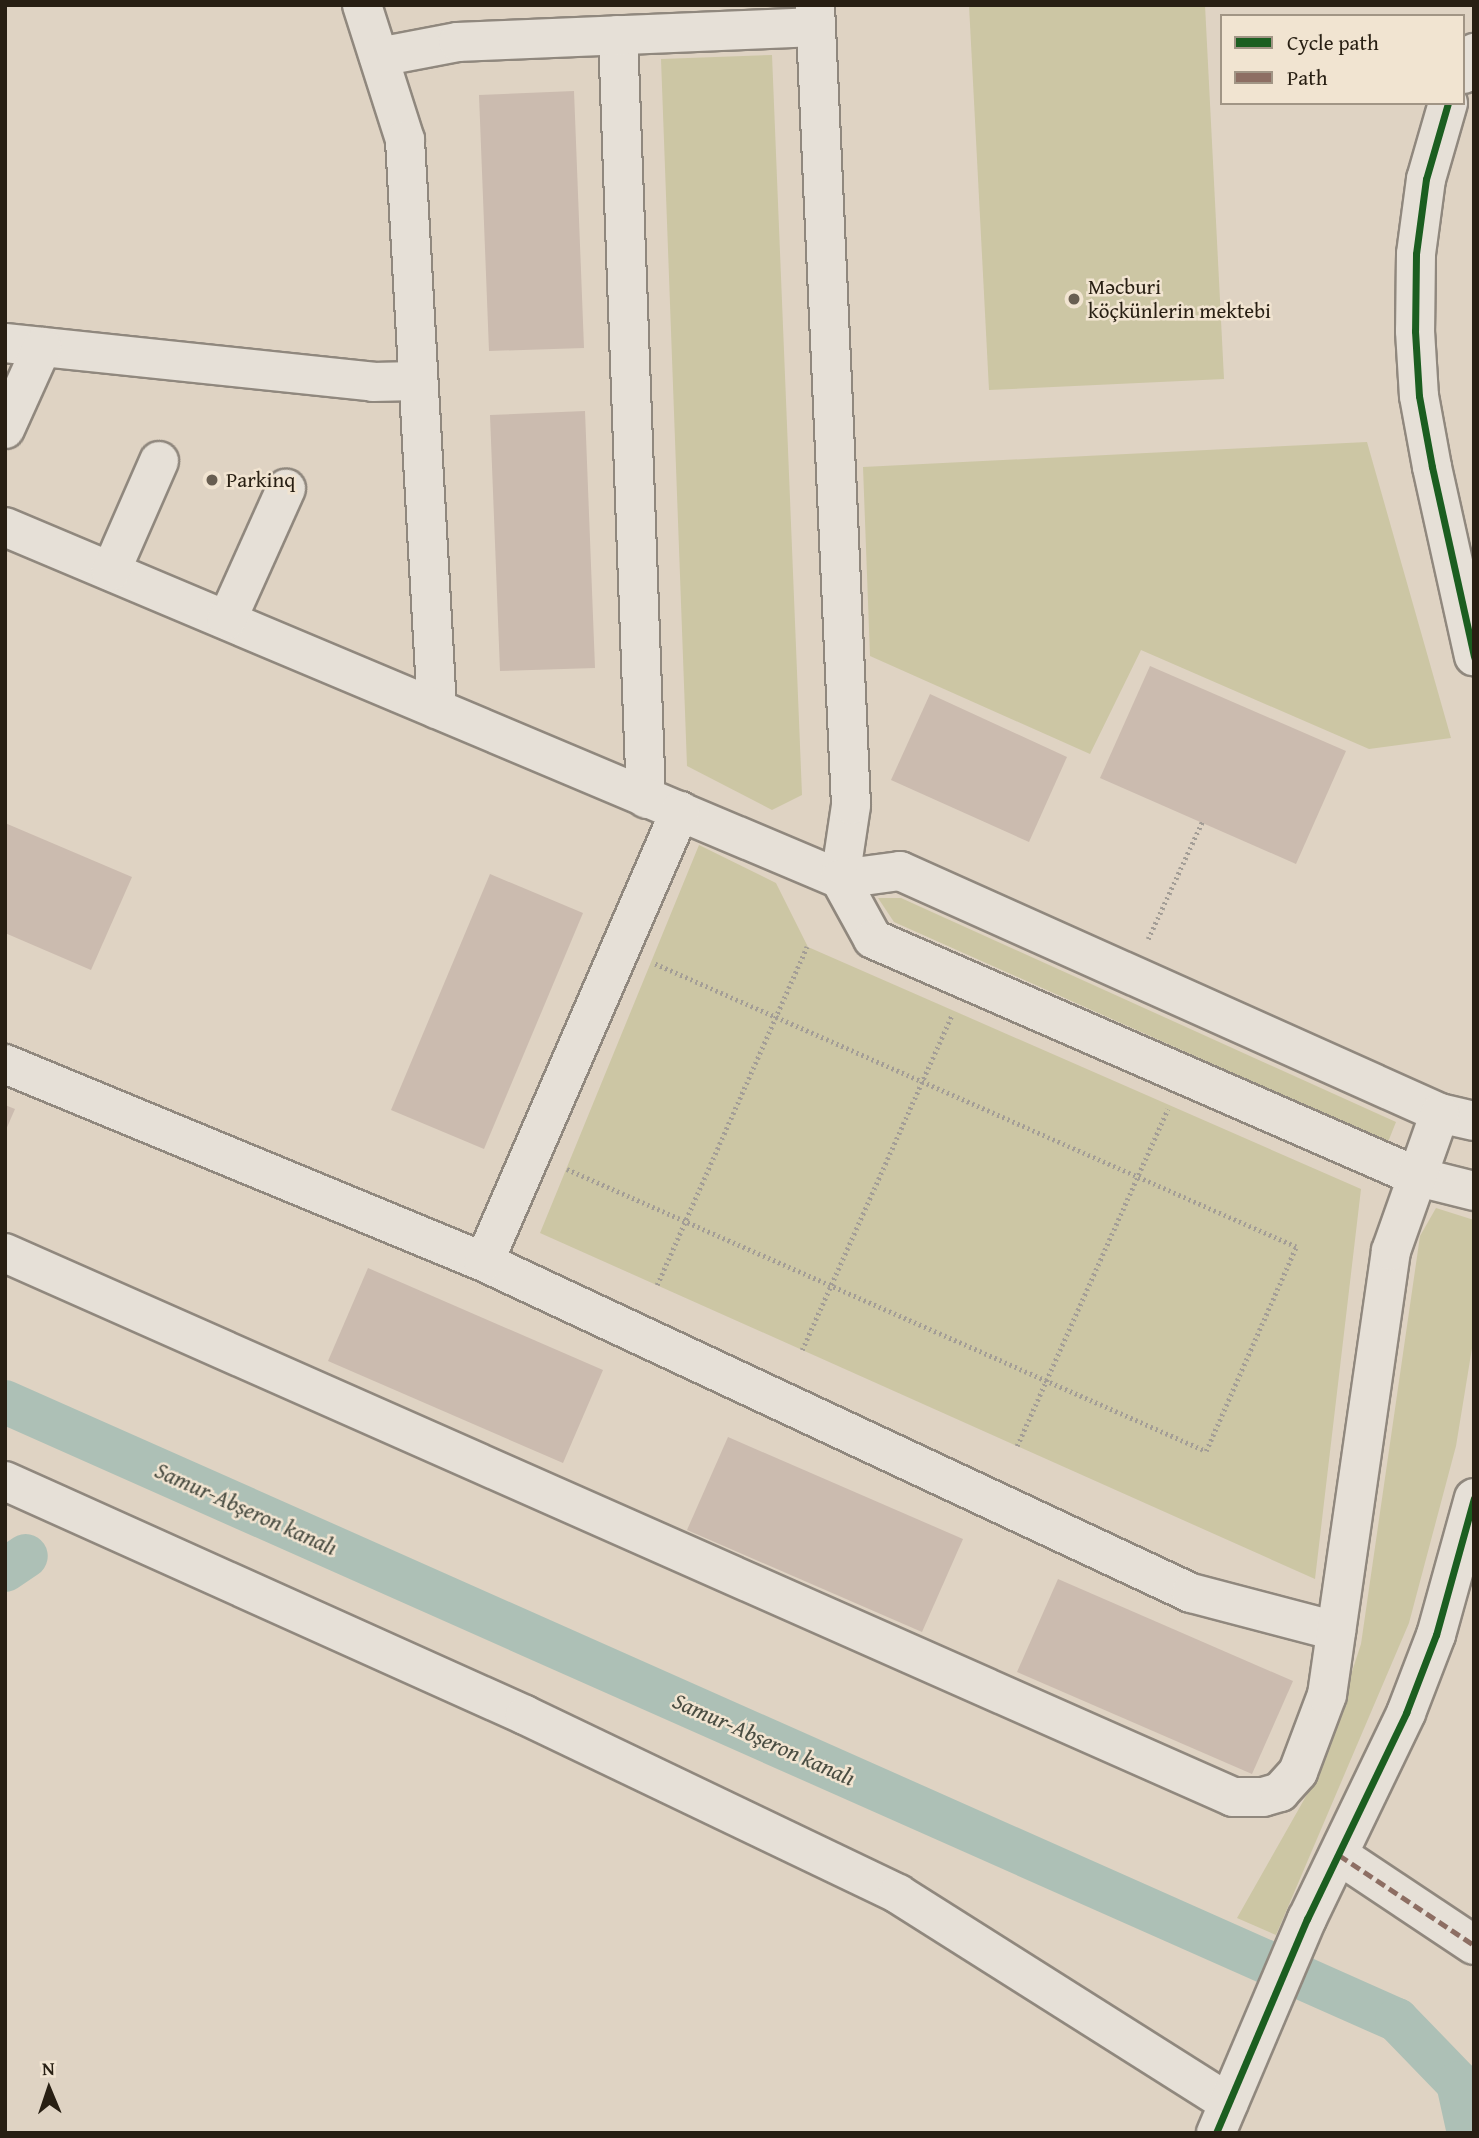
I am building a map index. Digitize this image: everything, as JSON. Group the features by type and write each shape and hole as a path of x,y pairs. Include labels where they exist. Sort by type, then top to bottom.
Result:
{"street":[{"path":"362,5 405,140 416,381 437,709"},
{"path":"379,57 458,42 618,35 668,19 816,16 851,806 840,879 873,939 1418,1177 1474,1191"},
{"path":"484,1262 663,805 618,35"},
{"path":"1465,70 1474,53"},
{"path":"1447,105 1426,179 1416,254 1415,331 1432,467 1474,656"},
{"path":"5,429 24,345 373,382 416,381"},
{"path":"111,571 159,461"},
{"path":"227,620 286,489"},
{"path":"5,527 840,879 900,871 1457,1117 1418,1177 1391,1251 1327,1695 1297,1772 1280,1792 1233,1797 5,1254"},
{"path":"5,1064 484,1262 1191,1593 1336,1631"},
{"path":"5,1481 525,1716 898,1894 1222,2118 1307,1919 1339,1855 1427,1657 1474,1498"},
{"path":"1339,1855 1474,1945"}],"path":[{"path":"1132,975 1202,822"},
{"path":"657,1285 807,947"},
{"path":"566,1169 1206,1451 1296,1247 652,963"},
{"path":"802,1350 954,1011"},
{"path":"1017,1446 1169,1105"}],"shaded area":[{"path":"969,5 1205,5 1224,379 989,390"},
{"path":"772,55 802,795 772,810 687,766 661,59"},
{"path":"1367,442 1451,738 1369,749 1141,650 1090,754 870,656 863,467"},
{"path":"699,845 776,883 808,947 1361,1189 1315,1579 540,1233"},
{"path":"878,898 901,898 1396,1122 1388,1142 894,922"},
{"path":"1436,1208 1474,1220 1474,1336 1456,1446 1409,1623 1276,1935 1237,1918 1318,1775 1361,1644 1420,1236"}],"building":[{"path":"574,91 584,348 489,351 479,95"},
{"path":"585,411 595,668 500,671 490,415"},
{"path":"1150,666 1346,751 1296,864 1100,778"},
{"path":"930,694 1067,757 1029,842 891,780"},
{"path":"5,823 132,877 91,970 5,933"},
{"path":"490,874 583,913 484,1149 391,1110"},
{"path":"5,1105 15,1109 5,1132"},
{"path":"368,1268 603,1370 563,1463 328,1361"},
{"path":"728,1437 963,1539 922,1632 687,1530"},
{"path":"1058,1579 1293,1681 1252,1774 1017,1672"}],"waterway":[{"name":"Samur-Abşeron kanalı","path":"5,1402 1397,2020 1458,2083 1469,2133"},
{"path":"5,1570 26,1556"}],"marked path":[{"path":"1339,1855 1474,1945"}],"cycle path":[{"path":"1447,105 1426,179 1416,254 1415,331 1419,396 1474,656"},
{"path":"1216,2133 1307,1919 1406,1713 1436,1635 1474,1498"}],"place":[{"name":"Məcburi köçkünlerin mektebi","path":"1074,299"},
{"name":"Parkinq","path":"212,480"}]}
